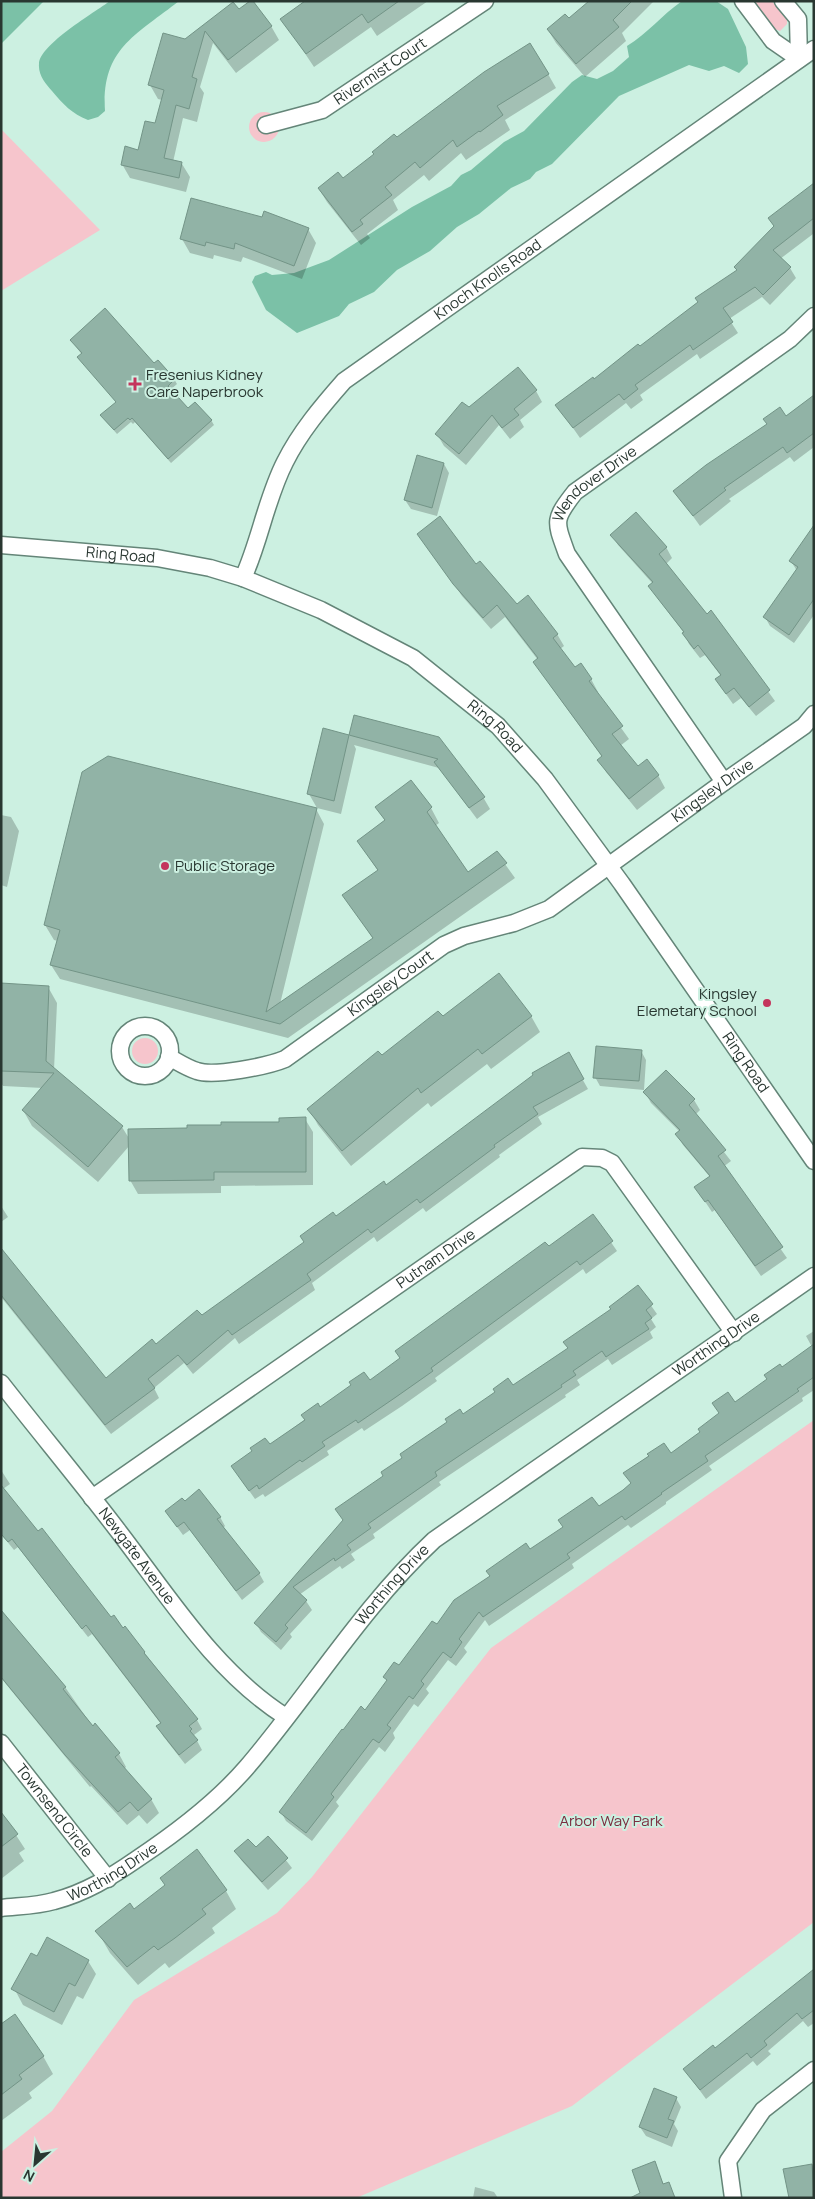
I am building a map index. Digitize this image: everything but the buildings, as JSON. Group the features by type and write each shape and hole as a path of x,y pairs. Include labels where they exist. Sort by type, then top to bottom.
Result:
{"street":[{"name":"Rivermist Court","path":"266,125 322,110 485,1"},
{"path":"743,1 773,41 799,58"},
{"path":"783,1 798,19 799,58"},
{"name":"Knoch Knolls Road","path":"243,578 252,558 285,462 317,412 344,381 814,49"},
{"name":"Wendover Drive","path":"724,782 567,554 558,530 559,512 575,492 790,339 814,316"},
{"name":"Ring Road","path":"1,546 157,558 210,568 243,578 321,610 413,658 498,726 546,779 609,866 814,1161"},
{"name":"Kingsley Drive","path":"609,866 804,726 814,714"},
{"name":"Kingsley Court","path":"169,1057 198,1072 254,1069 274,1064 304,1047 444,945 464,936 514,924 537,915 549,909 609,866"},
{"name":"Putnam Drive","path":"92,1498 582,1157 602,1158 612,1163 734,1333"},
{"name":"Worthing Drive","path":"1,1908 52,1902 82,1892 108,1878 152,1849 223,1791 247,1767 388,1586 434,1540 814,1276"},
{"name":"Newgate Avenue","path":"1,1383 203,1642 241,1682 269,1706 286,1717"},
{"name":"Townsend Circle","path":"1,1743 108,1878"},
{"path":"733,2198 728,2161 763,2110 814,2070"}],"green space":[{"path":"754,1 772,1 787,20 787,24 780,31 775,29"},
{"path":"264,112 275,116 279,127 275,138 264,142 253,138 249,127 253,116"},
{"path":"1,129 100,230 1,291"},
{"path":"145,1038 154,1042 158,1051 154,1060 145,1064 136,1060 132,1051 136,1042"},
{"name":"Arbor Way Park","path":"814,1420 814,1922 572,2106 356,2198 1,2198 1,2152 52,2111 134,2000 277,1913 312,1877 491,1648"}],"shaded area":[{"path":"1,1 44,1 1,44"},
{"path":"110,1 179,1 136,34 124,46 115,58 109,72 105,90 105,111 98,117 88,120 72,112 56,96 43,79 39,64 41,56 58,39"},
{"path":"682,1 716,1 728,9 746,47 748,64 739,73 724,66 709,71 689,65 619,96 552,164 536,172 530,179 511,188 479,214 457,227 430,251 397,270 374,292 349,304 339,316 297,333 266,310 252,282 255,276 266,272 272,275 294,273 329,260 412,207 451,186 461,175 471,170 504,142 524,131 572,82 582,75 597,79 613,71 629,57 627,46"}],"place":[{"name":"Fresenius Kidney Care Naperbrook","path":"135,384"},
{"name":"Public Storage","path":"165,866"},
{"name":"Kingsley Elemetary School","path":"767,1003"}]}
